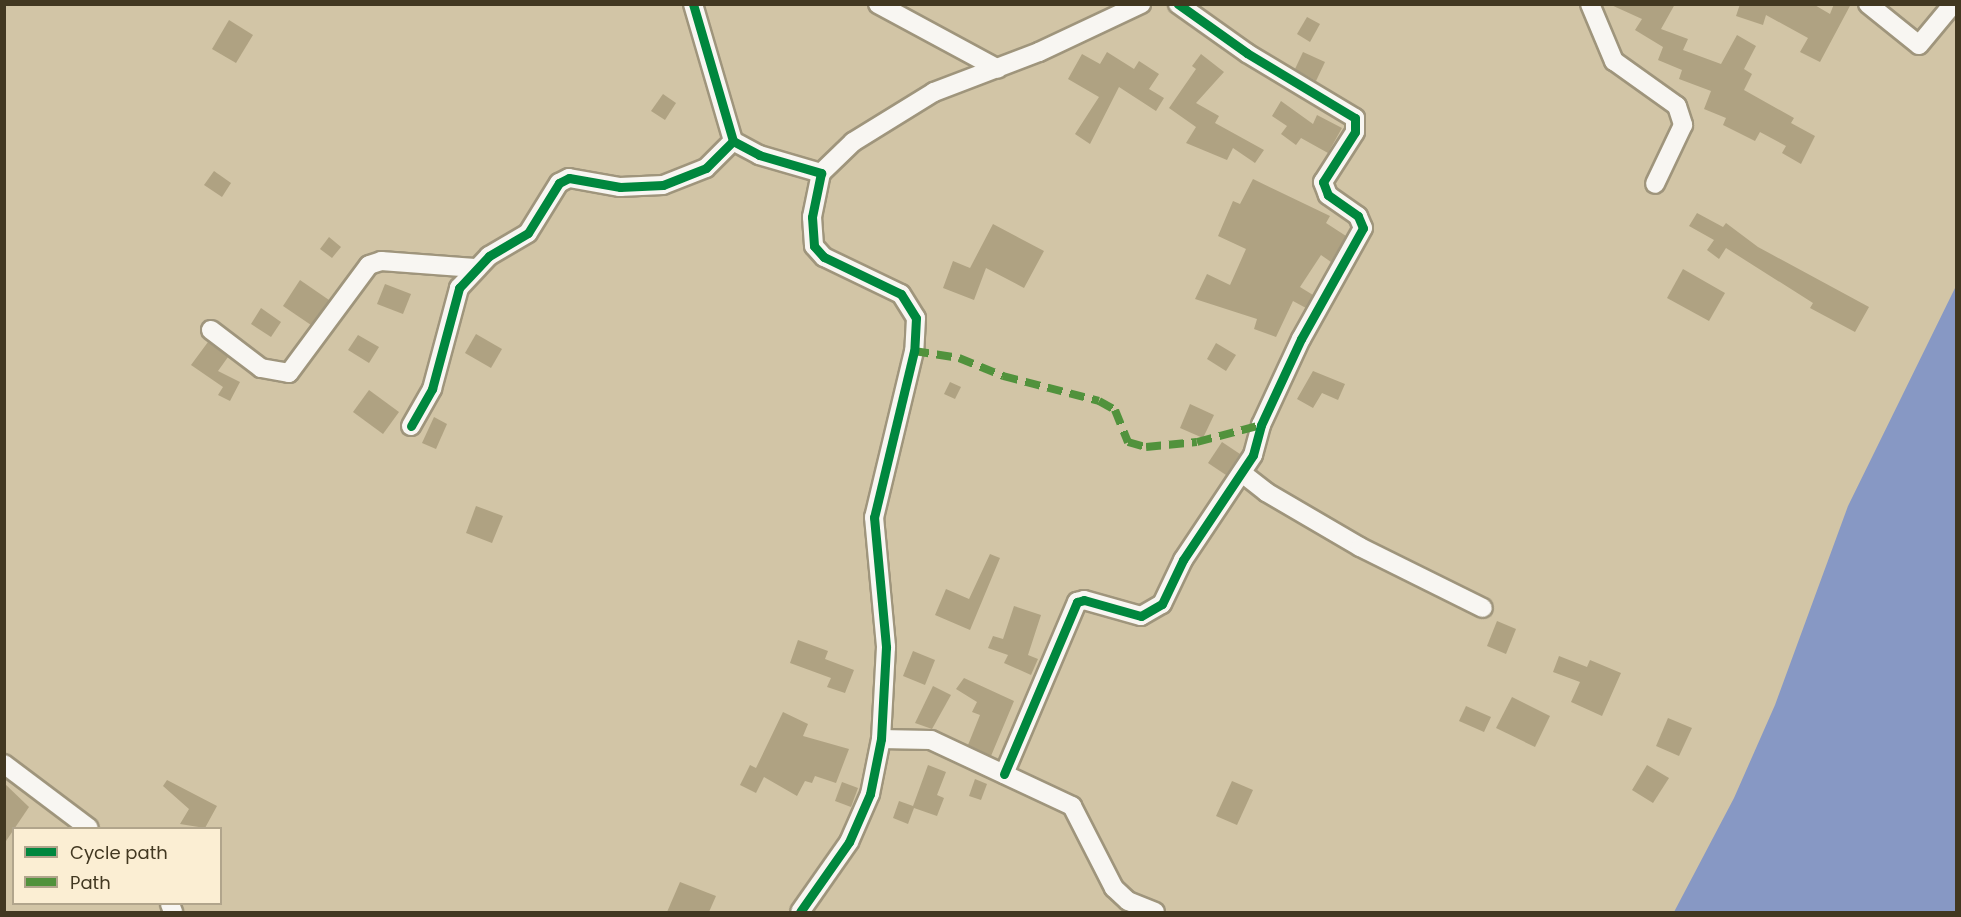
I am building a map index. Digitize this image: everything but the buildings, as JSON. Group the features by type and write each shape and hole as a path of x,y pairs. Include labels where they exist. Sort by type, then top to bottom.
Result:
{"street":[{"path":"693,4 733,141 759,155 821,173"},
{"path":"878,4 998,69"},
{"path":"800,912 849,842 870,794 881,739 886,647 874,517 914,351 916,318 901,294 824,257 814,246 812,217 821,173 853,142 934,92 998,69 1141,4"},
{"path":"1004,774 1077,602 1084,600 1141,616 1152,613 1242,473 1301,339 1362,234 1363,221 1328,195 1323,182 1357,123 1351,113 1247,53 1178,4"},
{"path":"1590,4 1614,61 1677,106 1683,125 1655,184"},
{"path":"1868,4 1919,45 1953,4"},
{"path":"411,426 432,389 459,288 475,268 528,233 548,198 569,178 620,187 663,185 706,168 733,141"},
{"path":"211,330 261,369 289,372 369,265 381,261 475,268"},
{"path":"1242,473 1266,492 1360,547 1482,608"},
{"path":"881,739 931,740 1072,806 1114,888 1128,901 1155,912"},
{"path":"4,764 88,827"}],"water":[{"path":"1956,286 1956,912 1674,912 1734,798 1775,705 1848,506"}],"marked path":[{"path":"914,351 959,358 1003,376 1099,401 1115,410 1128,442 1146,447 1197,442 1261,425"}],"cycle path":[{"path":"693,4 733,141 759,155 821,173 812,217 814,246 824,257 901,294 916,318 914,351 874,517 886,647 881,739 870,794 849,842 800,912"},
{"path":"1004,774 1077,602 1084,600 1141,616 1162,604 1183,560 1253,455 1261,425 1301,339 1363,228 1358,216 1328,195 1323,182 1355,132 1355,118 1247,53 1178,4"},
{"path":"411,426 432,389 459,288 489,256 528,233 559,183 569,178 620,187 663,185 706,168 733,141"}]}
